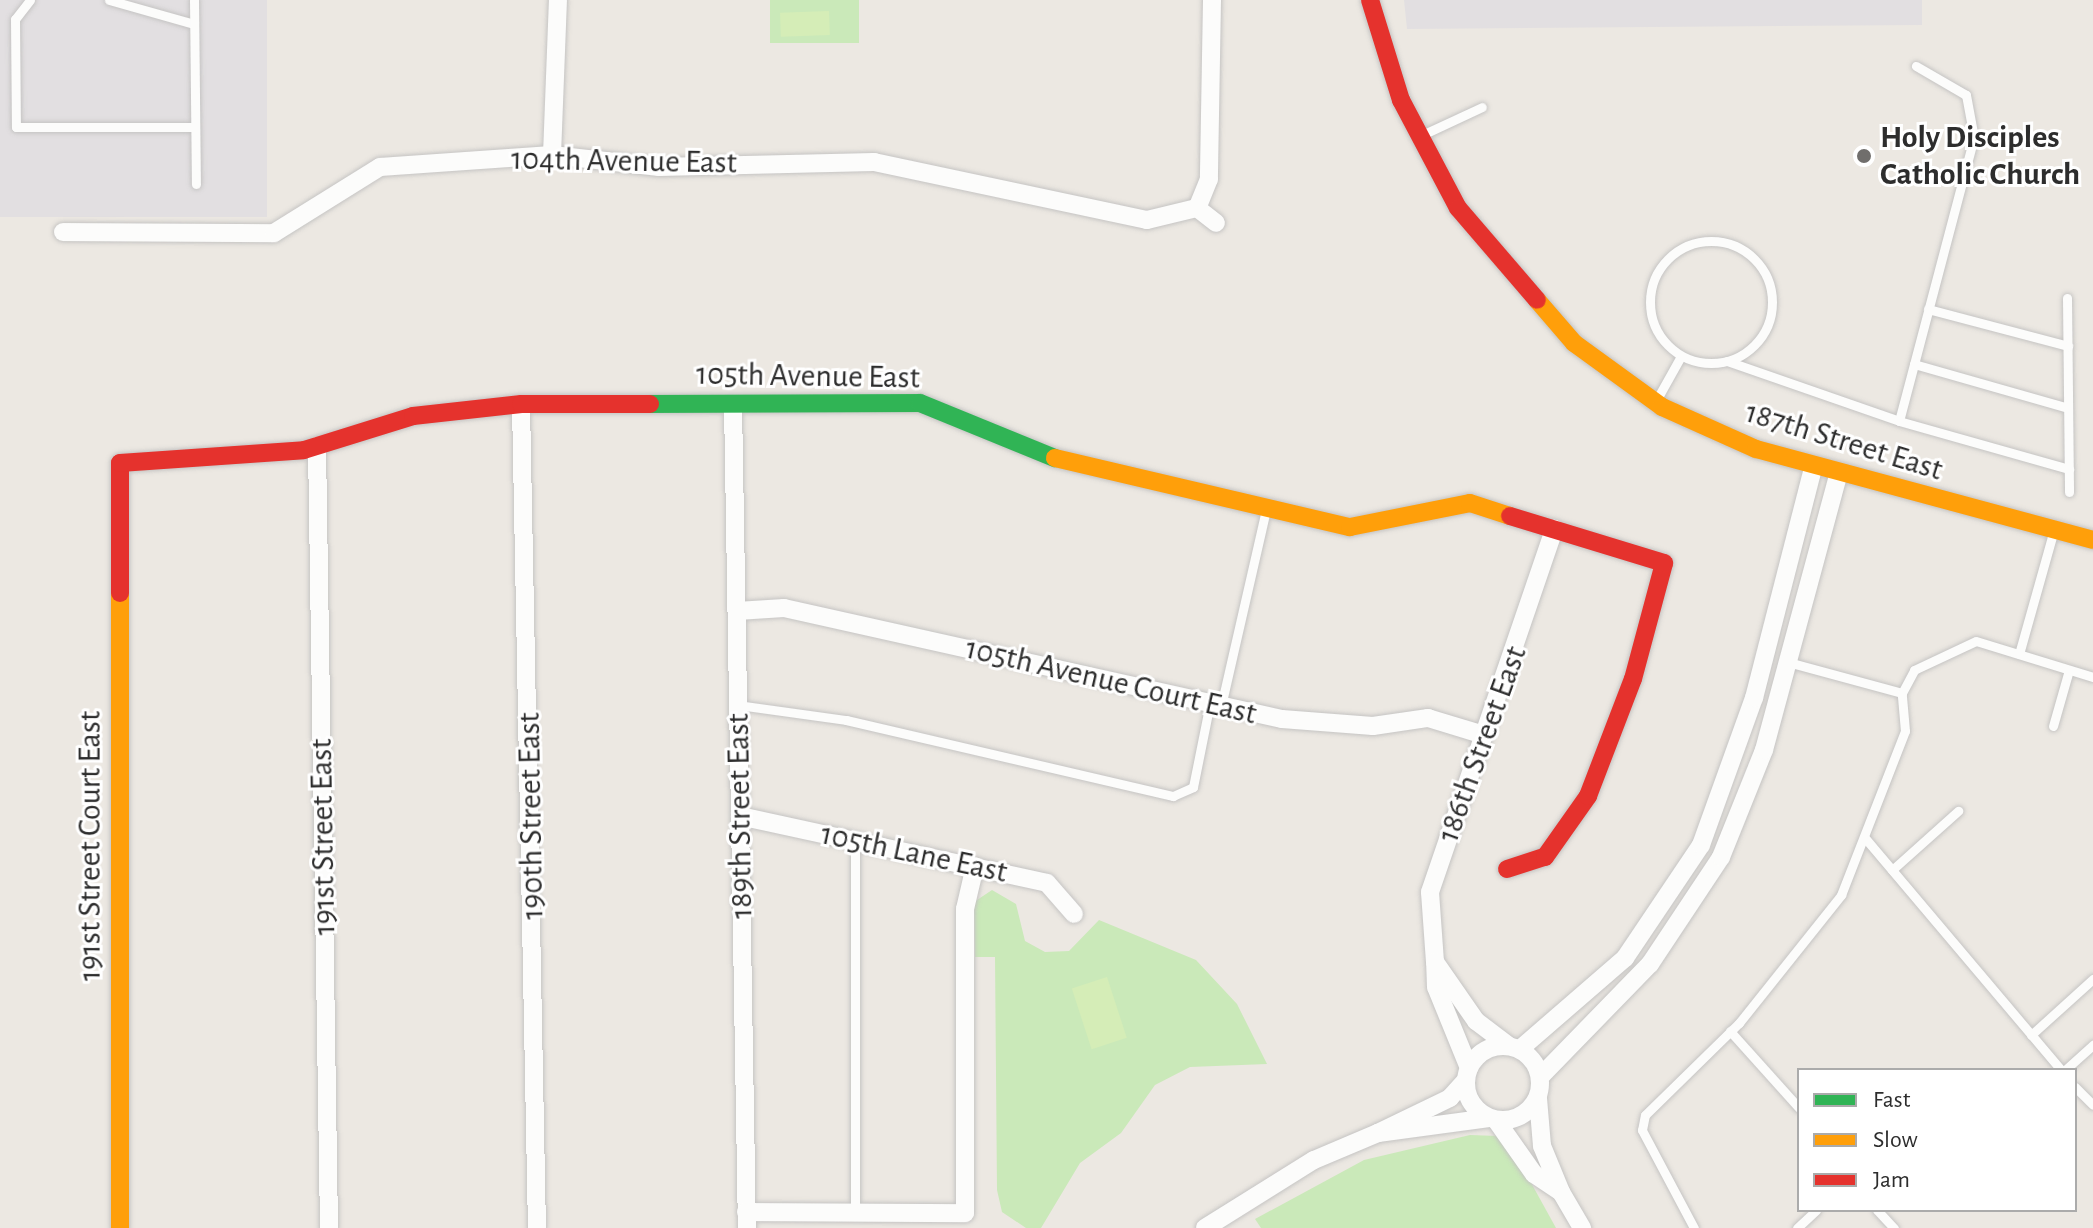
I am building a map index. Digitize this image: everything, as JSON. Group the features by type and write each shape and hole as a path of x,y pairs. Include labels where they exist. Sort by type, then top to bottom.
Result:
{"street":[{"path":"552,155 558,0"},
{"path":"1212,0 1209,179 1197,208 1216,223"},
{"name":"187th Street East","path":"1370,0 1419,136 1458,208 1543,313 1655,402 1813,469 2093,540"},
{"name":"104th Avenue East","path":"63,232 274,233 354,176 380,167 552,155 659,167 874,162 1147,220 1197,208"},
{"name":"105th Avenue East","path":"120,463 317,446 413,416 521,404 920,403 1070,464 1266,509 1350,527 1470,503 1664,563 1633,679 1588,796 1545,857 1507,869"},
{"name":"190th Street East","path":"521,404 537,1228"},
{"name":"189th Street East","path":"733,404 746,1220"},
{"name":"191st Street East","path":"317,446 329,1228"},
{"name":"191st Street Court East","path":"120,463 120,1228"},
{"path":"1205,1228 1314,1160 1440,1103 1484,1050 1514,1047 1625,958 1701,845 1754,698 1813,469"},
{"path":"1582,1228 1561,1192 1542,1146 1538,1097 1540,1077 1650,964 1721,857 1764,750 1838,476"},
{"name":"186th Street East","path":"1467,1074 1436,987 1430,892 1554,529"},
{"name":"105th Avenue Court East","path":"737,611 784,608 1216,705 1373,726 1428,718 1484,735"},
{"name":"105th Lane East","path":"740,816 1047,883 1074,914"},
{"path":"746,1220 855,1212 965,1213 965,909 975,866"},
{"path":"1435,962 1476,1021 1514,1047 1540,1077"},
{"path":"1467,1074 1471,1103 1493,1119 1534,1174 1561,1192"},
{"path":"1378,1133 1521,1116 1538,1097"}],"lane":[{"path":"30,0 15,19 16,127 195,127"},
{"path":"109,0 126,2 194,24"},
{"path":"194,0 196,184"},
{"path":"1899,421 1974,138 1966,95 1916,66"},
{"path":"1419,136 1482,107"},
{"path":"1727,361 1764,332 1771,295 1755,260 1720,242 1679,250 1653,282 1653,324 1681,356 1727,361 1899,421 2069,469"},
{"path":"2067,298 2069,492"},
{"path":"1928,309 2068,346"},
{"path":"1655,402 1681,356"},
{"path":"1914,364 2068,408"},
{"path":"738,705 846,720 1173,796 1193,787 1266,509"},
{"path":"2019,654 2054,530"},
{"path":"1694,1228 1642,1130 1650,1103 1730,1031 1841,895 1905,731 1902,693 1914,670 1976,641 2093,677"},
{"path":"1788,662 1902,693"},
{"path":"2053,726 2069,670"},
{"path":"1892,870 1958,811"},
{"path":"1865,838 2061,1068"},
{"path":"855,840 855,1212"},
{"path":"2031,1035 2093,979"},
{"path":"1730,1031 1797,1106"},
{"path":"2065,1068 2093,1045"},
{"path":"2077,1089 2093,1105"},
{"path":"1797,1228 1814,1212"},
{"path":"1879,1212 1894,1228"}],"shaded area":[{"path":"0,0 267,0 267,217 0,217"},
{"path":"1404,0 1922,0 1922,25 1407,29"}],"green space":[{"path":"770,0 859,0 859,43 770,43"},
{"path":"829,11 830,35 781,37 780,13"},
{"path":"992,890 1016,904 1025,941 1045,952 1069,951 1099,920 1196,960 1237,1004 1267,1064 1190,1067 1155,1085 1121,1133 1080,1163 1041,1228 1026,1228 1002,1212 997,1190 995,957 975,957 974,902"},
{"path":"1107,977 1127,1038 1092,1049 1072,988"},
{"path":"1470,1135 1498,1136 1514,1152 1556,1228 1261,1228 1255,1219 1364,1160"}],"traffic: fast":[{"path":"650,404 920,403 1055,458"}],"traffic: slow":[{"path":"1537,300 1574,343 1662,407 1756,449 2093,540"},
{"path":"1055,458 1350,527 1470,503 1510,516"},
{"path":"120,593 120,1228"}],"traffic: jam":[{"path":"1370,0 1401,100 1458,208 1537,300"},
{"path":"120,593 120,463 304,450 413,416 521,404 650,404"},
{"path":"1507,869 1545,857 1588,796 1633,679 1664,563 1510,516"}],"place":[{"name":"Holy Disciples Catholic Church","path":"1864,156"}]}
